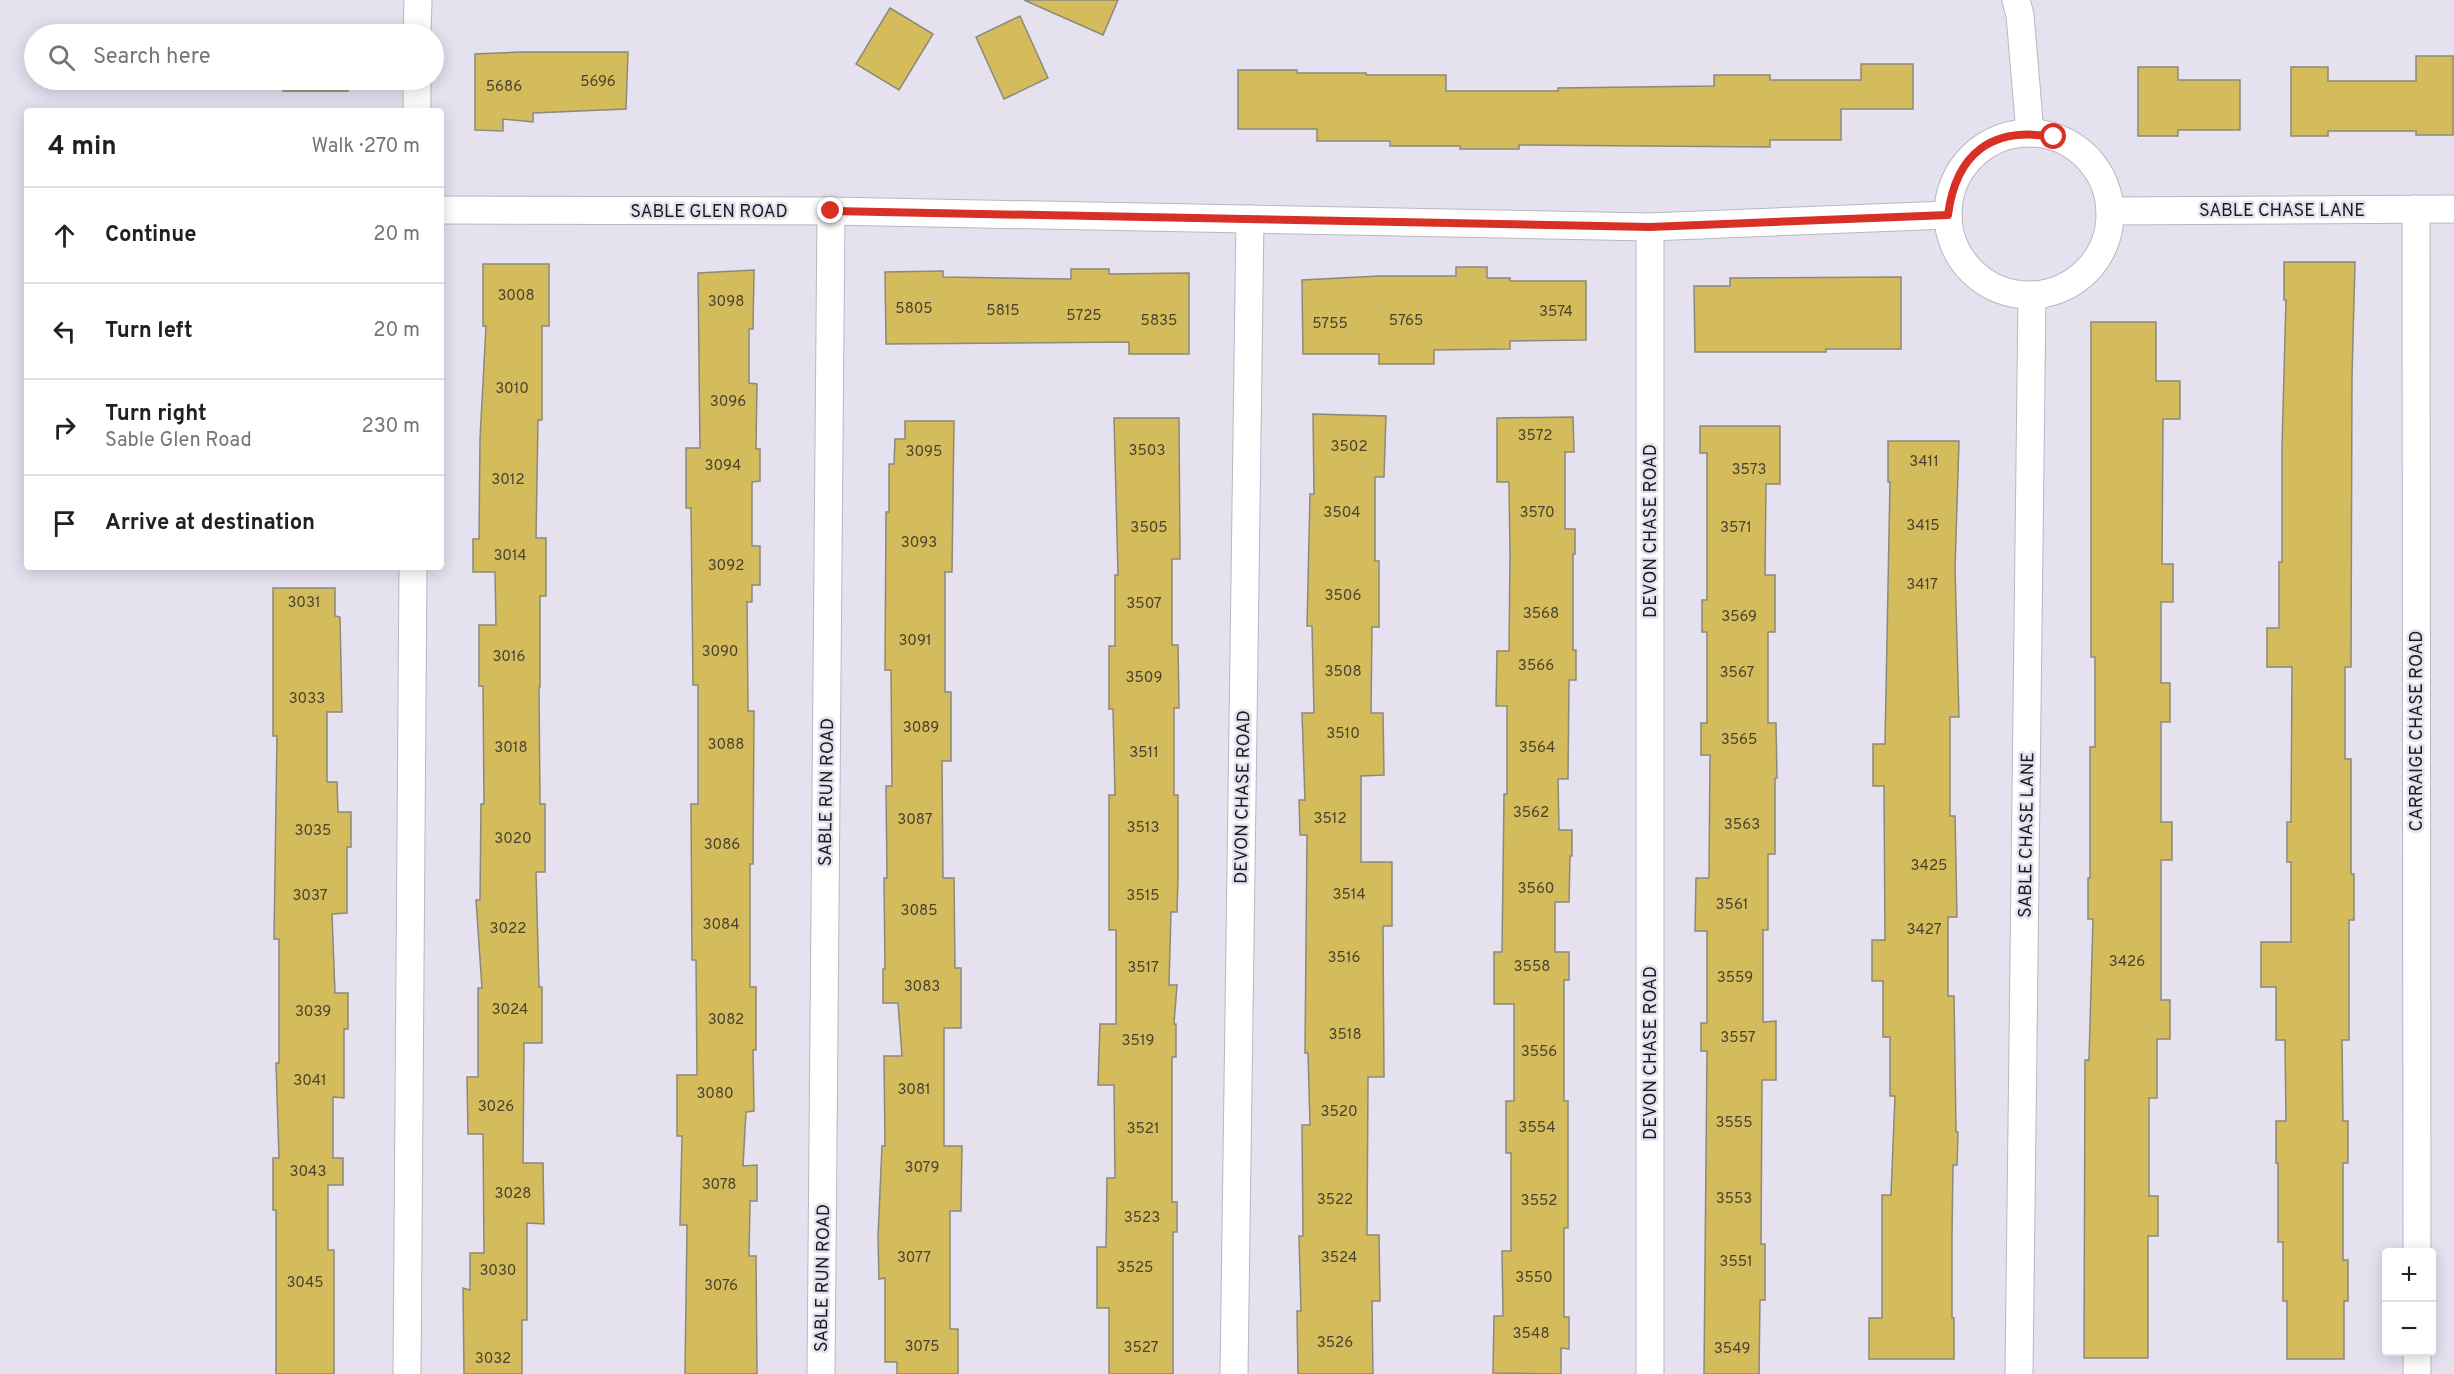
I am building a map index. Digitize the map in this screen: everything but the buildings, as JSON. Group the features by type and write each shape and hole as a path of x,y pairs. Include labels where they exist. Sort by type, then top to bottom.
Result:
{"street":[{"path":"417,24 418,0"},
{"path":"2016,0 2020,15 2030,133"},
{"path":"417,90 417,108"},
{"path":"2030,133 2054,137 2076,148 2094,165 2105,187 2110,211 2107,236 2097,260 2079,279 2057,291 2032,296 2007,293 1983,282 1964,264 1952,241 1948,215 1951,190 1963,167 1981,148 2004,137 2030,133"},
{"name":"CARRAIGE CHASE ROAD","path":"2416,208 2416,1248"},
{"name":"SABLE CHASE LANE","path":"2110,211 2454,209"},
{"name":"SABLE GLEN ROAD","path":"444,210 831,211 1650,227 1948,215"},
{"name":"SABLE RUN ROAD","path":"821,1374 831,211"},
{"name":"DEVON CHASE ROAD","path":"1234,1374 1250,219"},
{"name":"DEVON CHASE ROAD","path":"1650,227 1650,1374"},
{"name":"SABLE CHASE LANE","path":"2019,1374 2032,296"},
{"path":"407,1374 413,570"},
{"path":"2417,1356 2417,1374"}],"route":[{"path":"831,211 1650,227 1948,215 1951,190 1963,167 1981,148 2004,137 2030,133 2054,137"}]}
